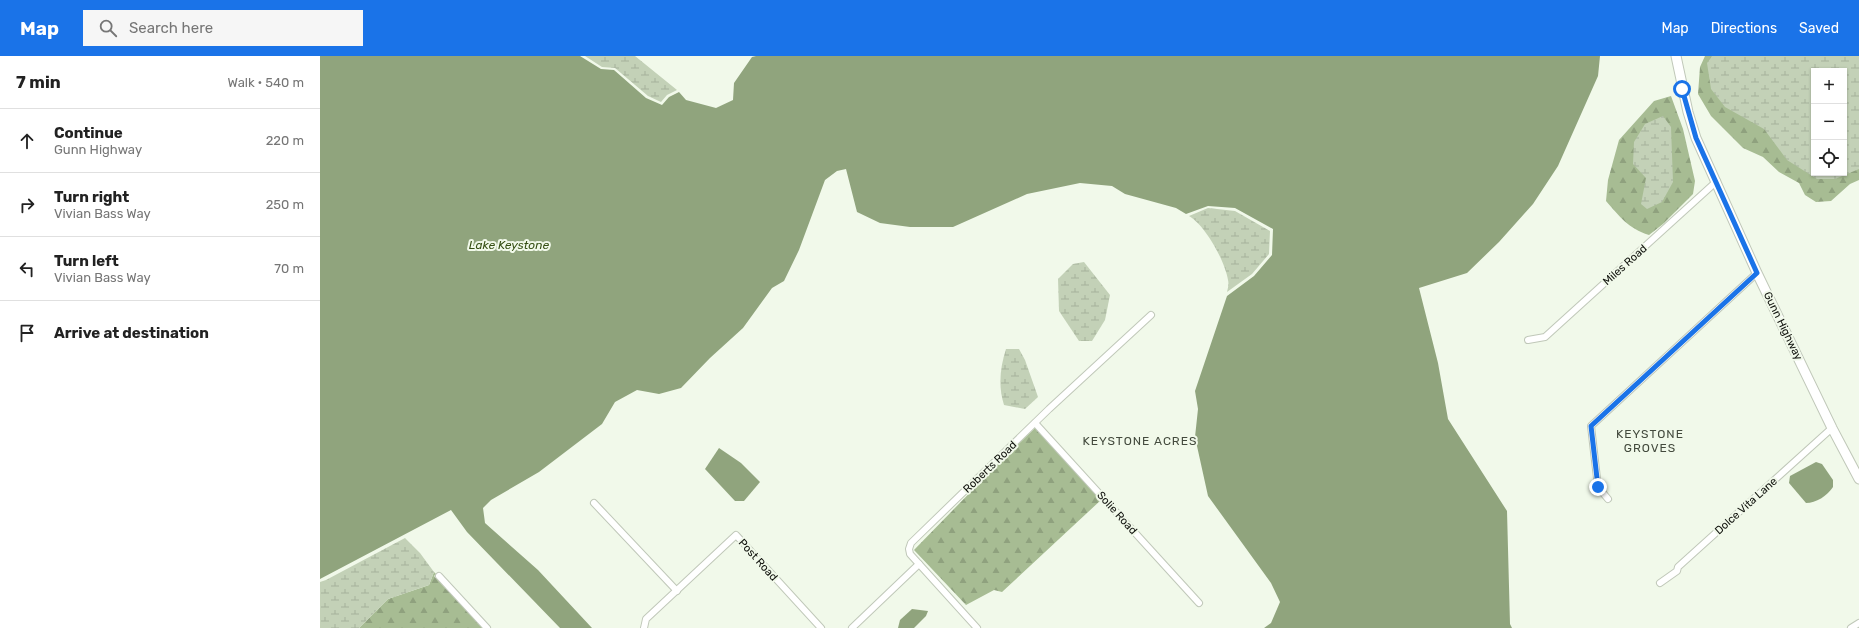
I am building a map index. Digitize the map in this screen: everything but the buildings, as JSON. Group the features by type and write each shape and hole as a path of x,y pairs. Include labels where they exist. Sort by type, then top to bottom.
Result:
{"main road":[{"name":"Gunn Highway","path":"1676,56 1688,112 1696,138 1717,181 1757,273 1832,428 1859,479"}],"street":[{"name":"Miles Road","path":"1528,340 1545,337 1717,181"},
{"path":"1608,499 1598,487 1591,426 1757,273"},
{"name":"Roberts Road","path":"977,628 910,554 908,549 911,543 1035,423 1150,315"},
{"name":"Solie Road","path":"1035,423 1199,603"},
{"name":"Dolce Vita Lane","path":"1660,583 1677,571 1683,562 1832,428"},
{"path":"594,503 677,591"},
{"name":"Post Road","path":"644,628 646,619 736,535 821,628"},
{"path":"852,628 919,564"},
{"path":"439,576 487,628"},
{"path":"1851,628 1859,622"}],"green space":[{"path":"585,56 635,56 677,90 667,95 661,102 648,96 615,68 602,67"},
{"path":"1705,56 1859,56 1859,180 1850,184 1831,201 1816,202 1805,195 1799,183 1779,172 1763,157 1743,148 1711,116 1698,94 1700,67"},
{"path":"1712,56 1859,56 1859,169 1847,174 1847,68 1811,68 1811,175 1787,160 1764,129 1725,107 1711,89 1707,63"},
{"path":"1671,96 1683,129 1695,181 1693,194 1663,224 1649,235 1635,229 1620,217 1606,201 1608,180 1619,140 1654,101"},
{"path":"1663,116 1671,127 1673,182 1662,202 1647,209 1641,204 1646,178 1633,164 1634,142 1645,124"},
{"path":"1812,176 1842,176 1835,179 1817,179"},
{"path":"1208,208 1235,211 1270,231 1269,254 1252,274 1227,292 1228,280 1219,254 1208,235 1189,216"},
{"path":"1084,262 1110,295 1105,320 1092,341 1079,341 1059,311 1058,279 1073,264"},
{"path":"1006,349 1019,349 1025,360 1038,397 1025,409 1004,405 1000,377"},
{"path":"1035,428 1101,500 1002,592 994,590 966,605 914,550"},
{"path":"405,538 420,553 434,572 429,585 388,599 359,628 320,628 320,582"},
{"path":"434,572 436,574 434,576 483,628 359,628 388,599 429,585"}],"water":[{"name":"Lake Keystone","path":"320,56 580,56 601,69 614,70 646,98 662,105 669,97 679,92 686,100 716,108 733,100 734,83 752,57 756,56 1600,56 1598,76 1558,166 1533,204 1499,242 1467,273 1419,288 1438,363 1448,419 1507,511 1510,624 1512,628 1264,628 1271,623 1280,602 1271,583 1208,496 1195,437 1198,409 1195,391 1227,296 1254,276 1272,255 1273,229 1235,208 1208,206 1186,214 1176,208 1125,194 1112,186 1080,183 1027,194 953,227 910,227 880,223 857,212 846,169 837,171 825,180 799,250 784,281 772,288 743,328 710,358 681,388 659,394 637,390 615,402 602,424 539,472 491,500 483,508 485,523 538,570 592,628 560,628 467,532 451,510 320,579"},
{"path":"719,448 741,463 760,482 744,501 735,501 705,469"},
{"path":"1816,462 1822,464 1833,480 1833,487 1821,498 1814,502 1806,503 1789,483 1790,476"},
{"path":"912,609 928,611 926,616 914,628 898,628 900,620"}],"district":[{"name":"KEYSTONE ACRES","path":"1140,441"},
{"name":"KEYSTONE GROVES","path":"1650,441"}],"route":[{"path":"1598,487 1591,426 1757,273 1717,181 1696,138 1682,89"}]}
